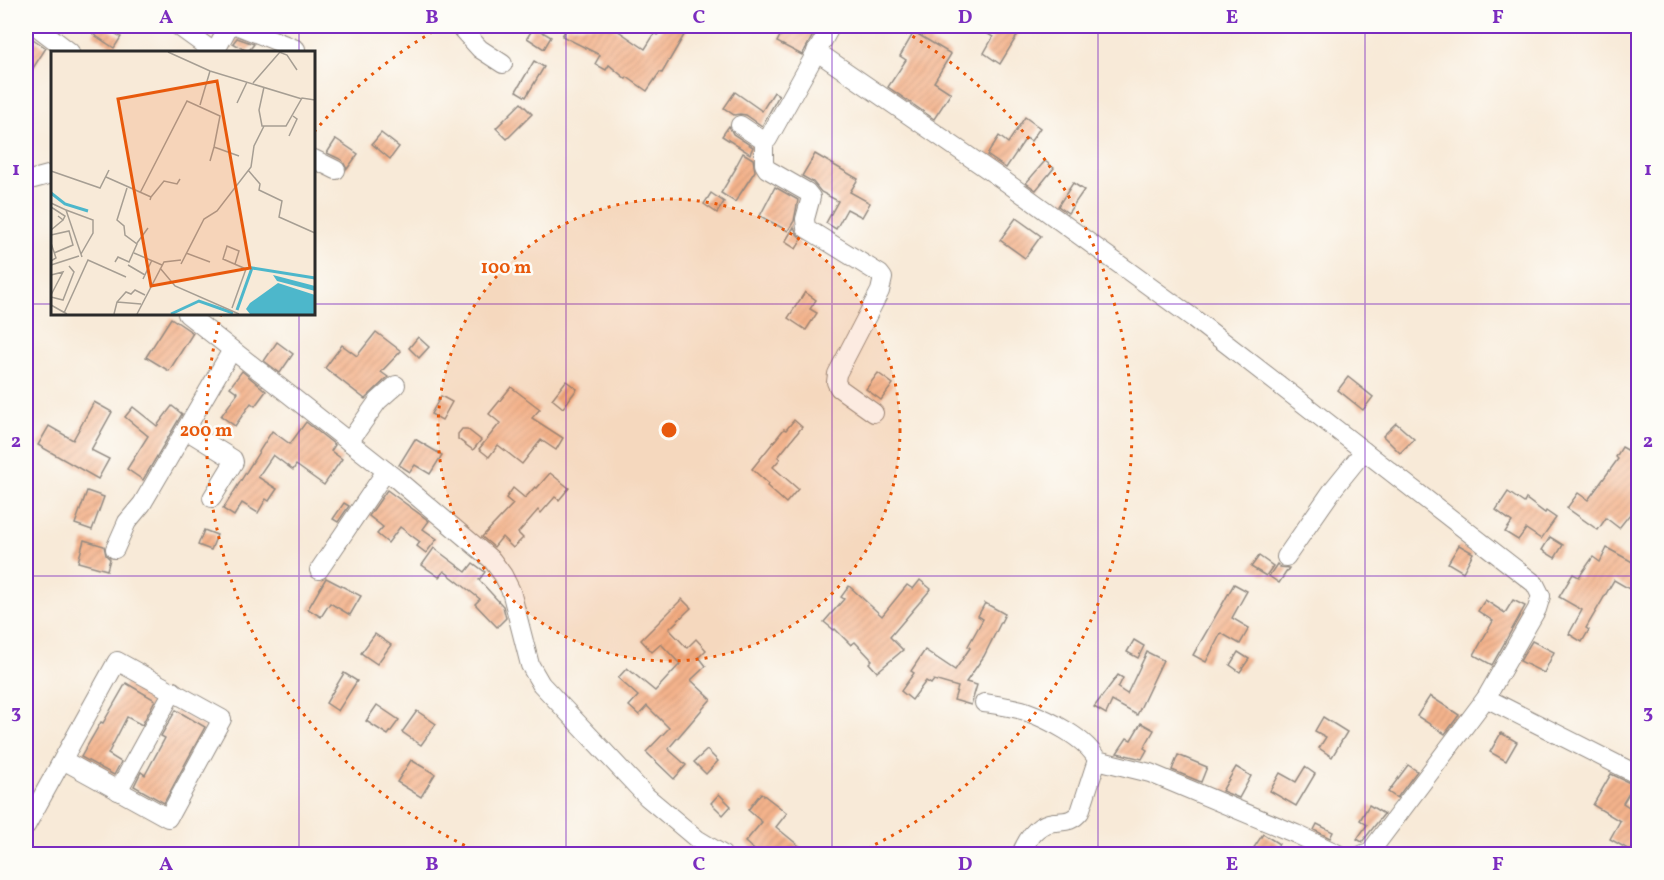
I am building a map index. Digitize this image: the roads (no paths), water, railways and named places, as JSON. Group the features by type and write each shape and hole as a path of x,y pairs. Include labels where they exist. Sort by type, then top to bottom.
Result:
{"street":[{"path":"36,26 69,51"},
{"path":"178,26 213,51"},
{"path":"215,51 230,26"},
{"path":"238,26 296,49"},
{"path":"459,26 480,49 503,64"},
{"path":"764,140 768,139 831,26"},
{"path":"816,51 1006,182 1193,318 1535,585 1541,596 1537,609 1486,698 1370,852 1363,855"},
{"path":"740,125 764,140"},
{"path":"764,140 764,164 767,169 807,192 811,197 805,219 806,228 883,278 880,291 837,374 836,382 839,388 874,413"},
{"path":"315,160 336,170"},
{"path":"26,182 51,174"},
{"path":"188,315 386,471 492,560 511,591 530,665 541,684 647,797 690,833 722,855"},
{"path":"115,549 127,522 142,504 232,350"},
{"path":"350,442 378,400 396,385"},
{"path":"186,429 233,459 234,462 212,498"},
{"path":"1286,557 1334,488 1364,451"},
{"path":"319,570 386,471"},
{"path":"26,826 117,662 222,719 168,818 63,760"},
{"path":"118,791 173,691"},
{"path":"1486,698 1638,775"},
{"path":"984,703 1026,711 1057,726 1087,745 1097,760 1150,773 1296,834 1338,855"},
{"path":"1021,855 1029,837 1038,828 1051,822 1067,822 1080,812 1097,760"}]}
